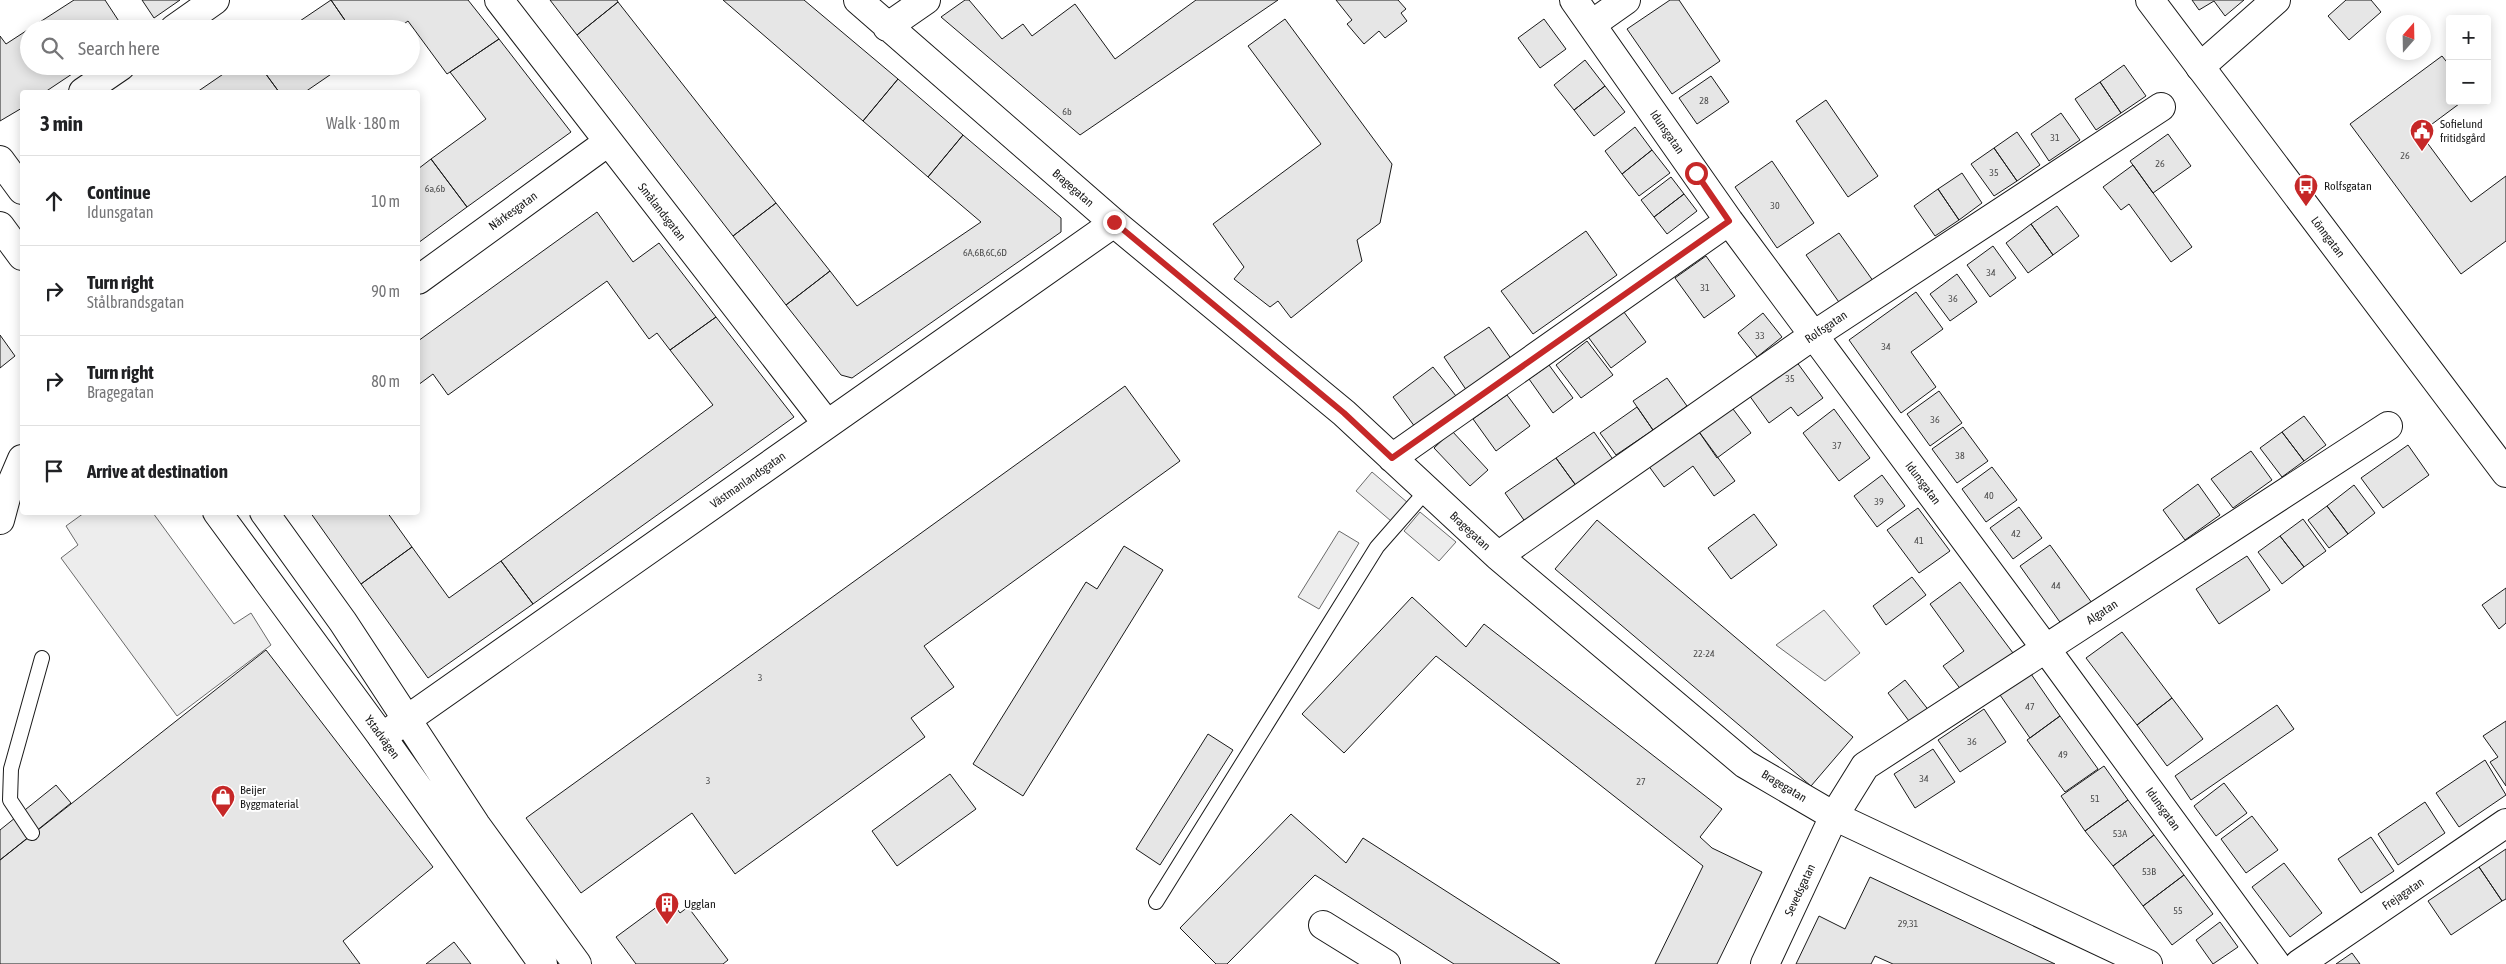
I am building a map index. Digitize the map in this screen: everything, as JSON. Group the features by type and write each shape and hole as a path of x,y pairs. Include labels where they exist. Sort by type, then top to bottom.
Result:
{"street":[{"path":"187,20 216,0"},
{"name":"Smålandsgatan","path":"498,0 827,424"},
{"name":"Bragegatan","path":"858,0 1114,222 1344,413 1498,556 1745,764 1834,816 2148,964"},
{"path":"887,27 926,0"},
{"name":"Idunsgatan","path":"1574,0 1729,221 2046,649 2276,964"},
{"path":"1592,24 1626,0"},
{"name":"Lönngatan","path":"2150,0 2506,473"},
{"path":"2200,67 2276,0"},
{"path":"86,90 108,75"},
{"name":"Rolfsgatan","path":"1498,556 1814,335 2161,107"},
{"name":"Närkesgatan","path":"420,279 608,142"},
{"path":"0,160 20,187"},
{"path":"1392,458 1729,221"},
{"name":"Västmanlandsgatan","path":"382,737 1114,222"},
{"path":"0,226 20,253"},
{"name":"Algatan","path":"1834,816 1865,766 2388,426"},
{"path":"0,520 7,494 20,465"},
{"name":"Ystadvägen","path":"219,515 382,737 543,964"},
{"path":"266,515 343,622 476,825 577,964"},
{"name":"Sevedsgatan","path":"1765,964 1834,816"},
{"name":"Frejagatan","path":"2299,964 2506,823"},
{"path":"1323,925 1386,964"}],"lane":[{"path":"1156,902 1377,547 1427,490"},
{"path":"32,834 10,800 12,769 42,658"}],"shaded area":[{"path":"1372,472 1408,503 1391,521 1356,491"},
{"path":"1420,512 1456,542 1439,561 1404,531"},
{"path":"81,515 154,515 234,624 251,613 271,645 177,716 61,558 78,545 66,526"},
{"path":"1339,531 1359,543 1319,609 1298,597"},
{"path":"1824,610 1860,653 1825,681 1776,645"}],"building":[{"path":"74,0 105,0 118,20 43,20"},
{"path":"142,0 180,0 154,18"},
{"path":"331,0 345,20 301,20"},
{"path":"331,0 468,0 499,39 447,74 420,37 420,20 345,20"},
{"path":"550,0 617,0 618,2 577,35"},
{"path":"723,0 804,0 898,79 863,121"},
{"path":"965,0 969,0 1002,39 1023,24 1032,36 1075,4 1115,59 1196,0 1278,0 1080,135 941,17"},
{"path":"1336,0 1398,0 1406,9 1401,13 1407,21 1385,38 1379,31 1364,44 1347,24 1352,20"},
{"path":"1670,0 1679,0 1720,61 1672,94 1627,29"},
{"path":"2192,0 2244,0 2225,16 2214,1 2199,10"},
{"path":"2346,0 2371,0 2381,12 2349,40 2328,16"},
{"path":"618,2 776,203 733,236 577,35"},
{"path":"1285,19 1392,164 1380,223 1357,240 1362,261 1291,318 1278,301 1270,307 1234,279 1244,267 1213,224 1321,144 1248,46"},
{"path":"1544,19 1566,49 1540,68 1518,38"},
{"path":"20,35 20,75 70,75 48,90 20,90 20,109 0,121 0,36 6,44"},
{"path":"499,39 571,132 467,207 431,159 486,119 450,72"},
{"path":"2442,56 2446,61 2446,105 2458,105 2420,133 2471,202 2506,176 2506,241 2461,274 2350,124"},
{"path":"1585,60 1605,86 1574,110 1554,85"},
{"path":"2124,65 2146,96 2121,113 2100,82"},
{"path":"222,75 267,75 278,90 200,90"},
{"path":"267,75 330,75 308,90 278,90"},
{"path":"1711,76 1729,102 1697,124 1679,98"},
{"path":"898,79 963,135 928,177 863,121"},
{"path":"2100,82 2121,113 2096,130 2075,99"},
{"path":"1605,86 1625,112 1594,136 1574,110"},
{"path":"1826,100 1878,176 1848,197 1796,121"},
{"path":"2061,113 2080,140 2049,161 2031,134"},
{"path":"1635,127 1652,150 1622,174 1605,151"},
{"path":"2017,132 2040,165 2017,181 1994,148"},
{"path":"2168,134 2191,166 2153,193 2130,161"},
{"path":"963,135 1061,218 1061,232 852,378 841,375 786,305 830,271 857,306 981,222 928,177"},
{"path":"1994,148 2017,181 1994,196 1971,164"},
{"path":"1652,150 1670,173 1639,196 1622,174"},
{"path":"431,159 467,207 420,242 420,167"},
{"path":"1772,161 1814,223 1777,248 1735,187"},
{"path":"2133,165 2192,247 2171,262 2129,204 2121,210 2103,187"},
{"path":"1962,173 1982,203 1959,220 1938,189"},
{"path":"1671,177 1684,194 1654,217 1641,200"},
{"path":"1938,189 1959,220 1935,236 1914,206"},
{"path":"1684,194 1697,211 1667,234 1654,217"},
{"path":"776,203 830,271 786,305 733,236"},
{"path":"2057,206 2079,236 2053,255 2031,224"},
{"path":"597,212 633,262 659,243 716,317 670,350 657,333 649,339 607,281 448,395 433,374 420,384 420,340"},
{"path":"2031,224 2053,255 2028,273 2006,243"},
{"path":"1586,231 1617,275 1533,334 1501,291"},
{"path":"1839,233 1876,285 1843,308 1806,255"},
{"path":"1993,246 2016,278 1990,297 1967,265"},
{"path":"1706,256 1735,296 1704,318 1675,278"},
{"path":"1957,274 1977,302 1950,321 1930,294"},
{"path":"1916,292 1943,329 1911,352 1936,387 1901,413 1849,340"},
{"path":"1621,308 1646,342 1611,368 1586,334"},
{"path":"1763,313 1782,337 1757,357 1738,333"},
{"path":"716,317 794,417 533,604 501,561 713,405 670,350"},
{"path":"1489,327 1512,360 1467,391 1444,357"},
{"path":"0,335 15,356 0,368"},
{"path":"1587,341 1613,375 1581,398 1556,365"},
{"path":"1796,361 1823,398 1798,416 1791,407 1769,423 1749,395"},
{"path":"1549,365 1573,398 1553,413 1529,379"},
{"path":"1433,367 1456,396 1415,427 1393,397"},
{"path":"1667,378 1687,406 1653,430 1633,401"},
{"path":"1125,386 1180,461 924,646 954,687 911,718 925,737 735,874 692,813 581,893 526,818"},
{"path":"1939,391 1962,423 1930,446 1907,414"},
{"path":"1507,395 1530,426 1496,451 1473,419"},
{"path":"1730,405 1751,433 1717,458 1697,429"},
{"path":"1637,407 1653,430 1616,455 1600,433"},
{"path":"1834,409 1870,458 1839,481 1803,433"},
{"path":"2304,416 2326,445 2304,461 2282,432"},
{"path":"1963,427 1988,461 1957,483 1932,449"},
{"path":"1697,429 1735,481 1714,496 1693,466 1664,487 1648,465"},
{"path":"1452,431 1488,470 1470,486 1434,448"},
{"path":"1594,432 1614,461 1577,487 1556,458"},
{"path":"2282,432 2304,461 2282,477 2260,448"},
{"path":"2408,445 2429,475 2383,508 2361,478"},
{"path":"2251,451 2272,480 2233,508 2211,479"},
{"path":"1556,458 1577,487 1526,523 1505,493"},
{"path":"1992,467 2017,500 1986,522 1962,489"},
{"path":"1882,475 1905,506 1877,527 1854,496"},
{"path":"2198,484 2220,515 2185,540 2163,510"},
{"path":"2354,485 2375,513 2348,534 2327,506"},
{"path":"2327,506 2348,534 2329,548 2308,520"},
{"path":"2019,507 2042,538 2013,559 1990,528"},
{"path":"1918,508 1950,551 1919,573 1887,530"},
{"path":"1754,514 1777,545 1731,579 1708,548"},
{"path":"312,515 389,515 412,547 361,584"},
{"path":"2303,519 2326,551 2304,567 2280,536"},
{"path":"1597,520 1853,737 1811,786 1555,569"},
{"path":"2280,536 2304,567 2282,584 2258,552"},
{"path":"2050,545 2092,603 2062,625 2020,566"},
{"path":"1124,546 1163,570 1023,796 973,764 1086,582 1097,589"},
{"path":"412,547 449,598 501,561 533,604 428,678 361,584"},
{"path":"2247,556 2270,590 2219,624 2196,589"},
{"path":"1912,577 1926,595 1886,625 1873,606"},
{"path":"1960,582 2013,653 1962,691 1943,666 1964,651 1930,604"},
{"path":"2506,588 2506,623 2499,629 2482,605"},
{"path":"1412,597 1466,647 1484,624 1722,809 1700,837 1712,848 1762,872 1717,964 1655,964 1703,866 1436,656 1344,753 1302,714"},
{"path":"2122,632 2172,698 2137,725 2086,658"},
{"name":"Beijer Byggmaterial","path":"266,650 433,867 343,941 360,964 0,964 0,860"},
{"path":"2031,674 2060,716 2030,738 2000,695"},
{"path":"1905,680 1930,712 1912,725 1888,693"},
{"path":"2172,698 2203,739 2167,766 2137,725"},
{"path":"2277,705 2294,729 2191,800 2175,776"},
{"path":"1984,709 2006,742 1960,772 1938,740"},
{"path":"2060,716 2098,769 2065,792 2027,740"},
{"path":"2506,721 2506,786 2490,762 2498,757 2483,736"},
{"path":"1208,734 1233,750 1160,865 1136,849"},
{"path":"1933,749 1955,782 1915,808 1894,774"},
{"path":"2485,760 2506,795 2459,827 2436,793"},
{"path":"2104,766 2128,800 2085,831 2061,796"},
{"path":"950,774 976,809 897,866 872,831"},
{"path":"2224,783 2247,813 2216,836 2194,806"},
{"path":"56,785 71,803 0,860 0,830"},
{"path":"2128,800 2154,835 2113,866 2085,831"},
{"path":"2425,802 2445,833 2398,865 2378,834"},
{"path":"1291,814 1346,863 1363,838 1560,964 1454,964 1315,875 1227,964 1216,964 1180,928"},
{"path":"2252,816 2278,850 2246,873 2221,839"},
{"path":"2154,835 2184,875 2143,906 2113,866"},
{"path":"2371,837 2394,871 2361,893 2338,859"},
{"path":"2506,849 2506,899 2502,901 2479,867"},
{"path":"2284,863 2322,913 2290,937 2252,887"},
{"path":"2479,867 2502,901 2451,935 2428,901"},
{"path":"2184,875 2213,914 2172,945 2143,906"},
{"path":"1870,877 2055,964 1893,964 1875,956 1871,964 1796,964 1819,916 1845,929"},
{"name":"Ugglan","path":"669,898 680,913 688,907 728,960 723,964 636,964 616,937"},
{"path":"2220,922 2238,947 2213,964 2196,940"},
{"path":"454,942 471,964 426,964"},
{"path":"2352,953 2360,964 2336,964"}],"place":[{"name":"Sofielund fritidsgård","path":"2422,152"},
{"name":"Rolfsgatan","path":"2306,207"},
{"name":"Beijer Byggmaterial","path":"223,818"},
{"name":"Ugglan","path":"667,925"}],"route":[{"path":"1114,222 1344,413 1392,458 1729,221 1696,173"}]}
